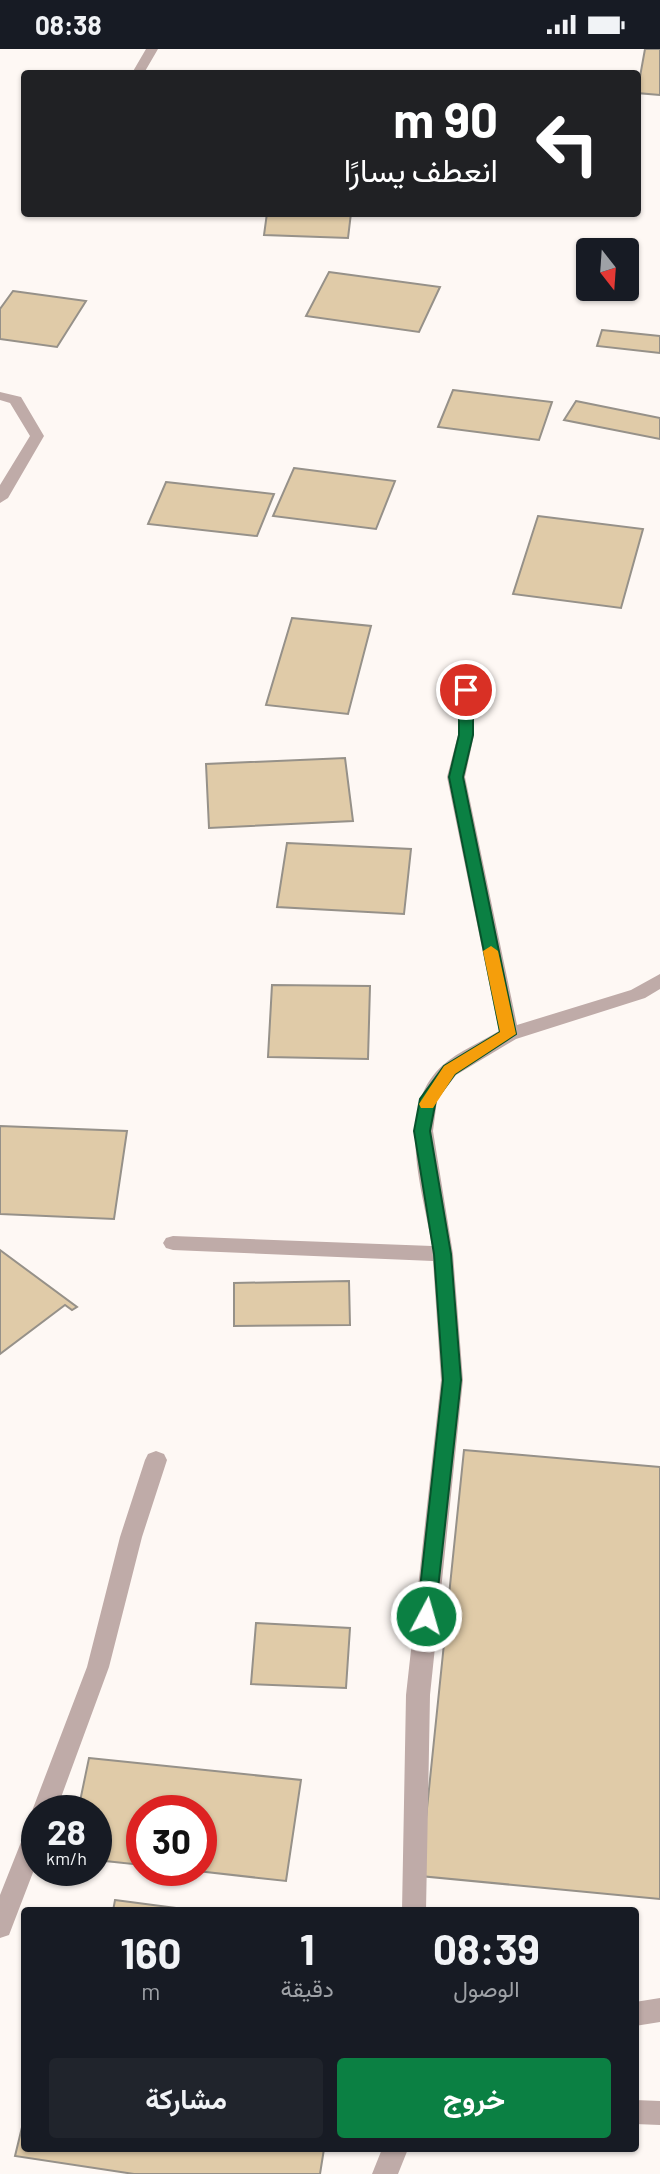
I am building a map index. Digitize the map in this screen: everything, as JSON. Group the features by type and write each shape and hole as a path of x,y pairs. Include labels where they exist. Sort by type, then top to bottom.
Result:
{"street":[{"path":"140,70 152,49"},
{"path":"0,395 16,400 37,436 0,498"},
{"path":"466,667 466,735 456,777 509,1034"},
{"path":"414,1907 418,1695 452,1380 443,1254 422,1131 428,1099 449,1070 509,1034 638,994 660,980"},
{"path":"173,1243 443,1254"},
{"path":"50,1795 98,1667 131,1537 156,1460"},
{"path":"0,1927 21,1871"},
{"path":"639,2013 660,2010"},
{"path":"639,2112 660,2113"},
{"path":"385,2174 393,2152"}],"building":[{"path":"645,49 660,49 660,95 641,93"},
{"path":"266,217 351,217 348,238 264,235"},
{"path":"329,272 440,287 419,332 306,316"},
{"path":"13,291 86,301 57,347 0,339 0,309"},
{"path":"602,330 660,336 660,353 597,346"},
{"path":"453,390 552,402 539,440 438,427"},
{"path":"576,401 660,418 660,439 564,420"},
{"path":"294,468 395,481 376,529 273,516"},
{"path":"166,482 274,494 257,536 148,524"},
{"path":"538,516 643,529 621,608 513,594"},
{"path":"292,618 371,626 348,714 266,705"},
{"path":"345,758 353,821 209,828 206,764"},
{"path":"287,843 411,849 404,914 277,907"},
{"path":"272,985 370,986 368,1059 268,1057"},
{"path":"0,1126 127,1131 114,1219 0,1214"},
{"path":"0,1250 77,1307 72,1310 65,1305 0,1354"},
{"path":"349,1281 350,1325 234,1326 234,1283"},
{"path":"464,1450 660,1467 660,1899 420,1876"},
{"path":"256,1623 350,1628 346,1688 251,1684"},
{"path":"89,1758 301,1780 286,1881 217,1873 217,1795 126,1795 126,1863 112,1862 112,1795 81,1795"},
{"path":"115,1900 168,1907 114,1907"},
{"path":"21,2131 21,2152 324,2152 320,2174 134,2174 15,2156"}],"slow traffic":[{"path":"427,1104 449,1070 509,1034 491,951"}],"route":[{"path":"426,1616 452,1380 443,1254 422,1131 428,1099 449,1070 509,1034 456,777 466,735 466,690"}]}
